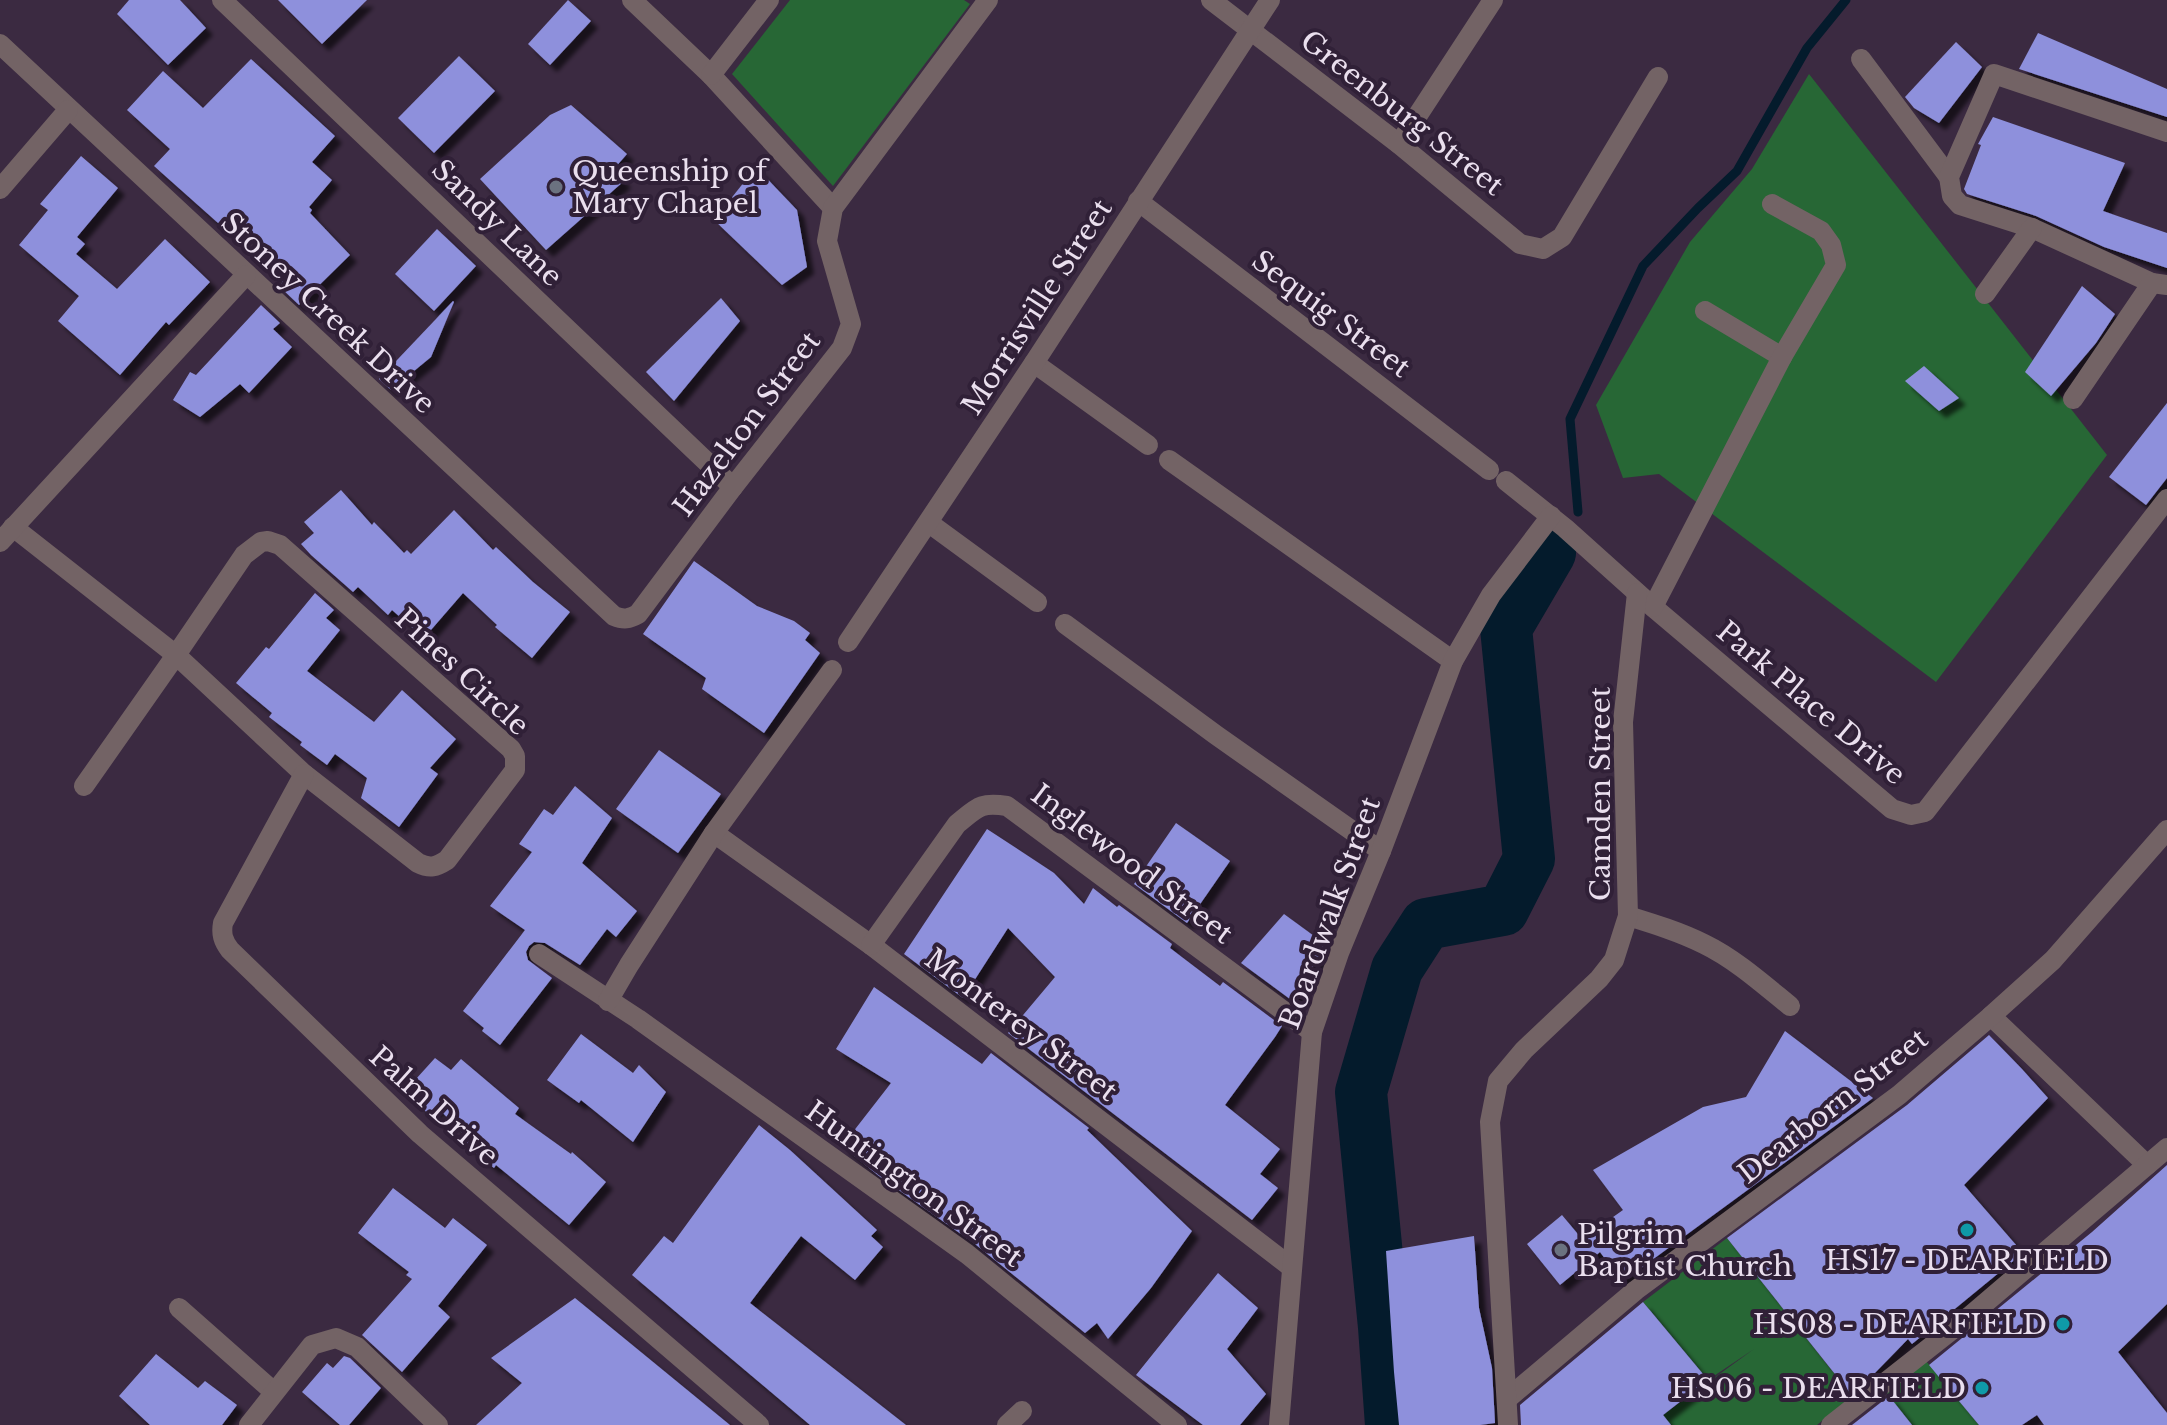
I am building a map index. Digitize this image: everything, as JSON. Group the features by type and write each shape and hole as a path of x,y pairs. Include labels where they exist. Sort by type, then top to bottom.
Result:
{"street":[{"name":"Sandy Lane","path":"222,0 733,487"},
{"path":"632,0 711,75 833,208 988,0"},
{"path":"711,75 769,0"},
{"name":"Greenburg Street","path":"1211,0 1399,144 1520,244 1543,249 1562,237 1658,77"},
{"name":"Morrisville Street","path":"848,642 1270,0"},
{"path":"1399,144 1493,0"},
{"name":"Stoney Creek Drive","path":"0,44 614,616 622,619"},
{"path":"1861,59 1949,177 1952,196 1960,205 2032,228 2160,284 2073,399"},
{"path":"1949,177 1994,74 2167,132"},
{"path":"0,189 68,110"},
{"name":"Sequig Street","path":"1138,201 1551,516"},
{"path":"1645,600 1836,265 1831,245 1821,231 1772,204"},
{"name":"Hazelton Street","path":"622,619 638,614 842,348 851,324 827,241 833,208"},
{"path":"1985,294 2032,228"},
{"path":"7,535 246,275"},
{"path":"1705,311 1782,357"},
{"path":"1034,363 1148,445"},
{"path":"1169,460 1453,661"},
{"name":"Park Place Drive","path":"1551,516 1645,600 1892,809 1911,815 1925,812 2167,499"},
{"name":"Boardwalk Street","path":"1279,1425 1312,1032 1339,953 1453,661 1491,595 1551,516"},
{"path":"929,523 1037,602"},
{"name":"Pines Circle","path":"7,535 176,655 304,774 427,868 437,867 447,860 515,770 516,763 511,749 280,545 268,541 261,542 244,555 176,655 84,786"},
{"name":"Camden Street","path":"1508,1425 1490,1122 1498,1081 1524,1050 1599,979 1614,960 1628,916 1623,722 1645,600"},
{"path":"1065,624 1381,851"},
{"path":"608,1001 714,833 832,670"},
{"name":"Palm Drive","path":"304,774 223,923 221,932 224,942 420,1134 759,1425"},
{"name":"Inglewood Street","path":"871,945 957,824 987,803 1007,806 1312,1032"},
{"name":"Dearborn Street","path":"1507,1399 1636,1290 1899,1095 1991,1016 2053,960 2167,830"},
{"name":"Monterey Street","path":"714,833 871,945 1291,1267"},
{"path":"1628,916 1674,930 1707,945 1741,967 1790,1006"},
{"name":"Huntington Street","path":"539,954 638,1019 967,1254 1177,1425"},
{"path":"1991,1016 2147,1165"},
{"path":"1831,1425 1971,1315 2167,1148"},
{"path":"179,1308 274,1392"},
{"path":"249,1425 312,1345 336,1338 357,1347 438,1425"}],"green space":[{"path":"790,0 964,0 970,4 833,186 732,74"},
{"path":"1809,74 2107,455 1936,682 1659,474 1623,478 1596,405 1690,242 1752,169"},
{"path":"1727,1238 1852,1396 1817,1425 1671,1425 1663,1415 1754,1349 1708,1380 1643,1302"},
{"path":"1926,1361 1979,1425 1912,1425 1885,1392"}],"building":[{"path":"129,0 180,0 206,28 168,65 117,14"},
{"path":"278,0 367,0 322,44"},
{"path":"568,0 591,21 550,65 528,44"},
{"path":"2038,33 2167,89 2167,117 2019,69"},
{"path":"1956,42 1982,67 1939,123 1914,108 1905,97"},
{"path":"459,56 495,91 434,153 398,118"},
{"path":"251,59 335,136 312,162 332,180 309,207 312,210 310,213 350,255 299,305 279,286 283,282 270,268 276,262 234,223 227,231 154,166 170,149 127,110 163,71 203,108"},
{"path":"571,105 627,154 613,170 624,181 546,250 480,179 550,115"},
{"path":"1993,117 2125,163 2103,211 2167,233 2167,268 2104,247 2036,216 1967,194 1964,189 1981,145 1978,144"},
{"path":"81,156 118,188 77,237 85,244 76,254 117,289 165,239 210,282 169,325 166,322 120,375 58,321 79,296 19,245 48,210 40,204"},
{"path":"756,167 797,210 807,267 782,285 714,220"},
{"path":"437,229 476,266 434,311 395,274"},
{"path":"2082,286 2115,314 2096,343 2051,396 2025,372"},
{"path":"721,298 740,321 674,401 646,372"},
{"path":"453,301 431,357 391,390 379,379"},
{"path":"261,305 280,323 273,329 292,347 249,393 240,384 200,417 173,400 190,372 196,375"},
{"path":"1924,366 1959,398 1939,411 1905,381"},
{"path":"2167,403 2167,478 2146,505 2109,477"},
{"path":"341,490 372,525 374,522 404,553 407,550 411,554 454,510 493,550 496,547 570,612 532,658 495,627 497,625 463,593 424,638 392,610 388,615 358,587 353,592 301,544 314,533 304,522"},
{"path":"694,561 757,606 794,621 810,633 805,640 820,653 764,733 702,689 706,678 643,634"},
{"path":"315,593 334,610 326,618 340,630 307,671 374,722 402,690 456,739 430,768 438,774 399,827 361,798 367,778 335,754 327,765 300,745 302,742 269,717 272,713 236,683"},
{"path":"659,750 721,794 678,853 616,809"},
{"path":"575,786 612,818 582,863 637,911 616,937 607,929 580,965 545,943 534,942 529,946 526,952 528,960 552,978 500,1045 463,1011 525,930 490,906 532,852 519,844 544,809 553,815"},
{"path":"1176,823 1230,861 1187,923 1134,884"},
{"path":"987,829 1054,873 1084,904 1093,888 1117,907 1119,905 1172,944 1170,948 1220,986 1223,982 1282,1026 1225,1105 1280,1149 1260,1174 1278,1188 1252,1220 1008,1033 1055,977 1008,928 963,998 904,954"},
{"path":"1284,914 1325,944 1294,1002 1241,963"},
{"path":"874,987 982,1064 991,1053 1089,1128 1087,1130 1192,1231 1151,1288 1108,1339 1097,1323 1085,1333 975,1244 842,1146 891,1083 836,1049"},
{"path":"1785,1031 1873,1098 1622,1282 1600,1252 1560,1285 1527,1244 1562,1215 1582,1239 1623,1210 1593,1170 1703,1107 1746,1097"},
{"path":"581,1034 633,1073 639,1065 666,1092 633,1142 581,1100 579,1103 547,1080"},
{"path":"1989,1035 2048,1098 1964,1185 2023,1253 1912,1344 1908,1339 1872,1376 1850,1393 1727,1238 1907,1105"},
{"path":"435,1058 451,1070 461,1059 519,1108 515,1114 572,1152 606,1182 569,1225 464,1143 468,1139 437,1107 430,1116 406,1090"},
{"path":"759,1125 877,1230 871,1236 883,1247 855,1280 801,1236 750,1303 906,1425 810,1425 632,1275 664,1236 673,1243"},
{"path":"2167,1165 2167,1304 2118,1352 2167,1413 2167,1425 2044,1425 2037,1415 2022,1425 1979,1425 1929,1365 2092,1232"},
{"path":"393,1188 445,1228 453,1218 487,1245 438,1306 450,1317 402,1372 362,1335 412,1279 406,1275 409,1272 358,1233"},
{"path":"1474,1236 1479,1308 1492,1368 1495,1423 1399,1425 1386,1251"},
{"path":"1218,1273 1258,1308 1227,1349 1266,1394 1240,1425 1203,1425 1136,1375"},
{"path":"575,1298 730,1425 476,1425 522,1383 491,1358"},
{"path":"1643,1302 1708,1380 1663,1415 1671,1425 1521,1425 1520,1405"},
{"path":"156,1354 198,1388 205,1381 237,1405 222,1425 150,1425 119,1396"},
{"path":"344,1356 350,1358 381,1388 349,1425 340,1425 302,1392 327,1363 333,1368"},
{"path":"1889,1396 1912,1425 1852,1425"}],"waterway":[{"path":"1578,512 1570,419 1643,266 1737,171 1807,48 1846,0"},
{"path":"1391,1425 1361,1092 1397,969 1426,924 1503,910 1529,859 1506,628 1550,553"}],"place":[{"name":"Queenship of Mary Chapel","path":"556,187"},
{"name":"HS17 - DEARFIELD","path":"1967,1230"},
{"name":"Pilgrim Baptist Church","path":"1561,1250"},
{"name":"HS08 - DEARFIELD","path":"2063,1324"},
{"name":"HS06 - DEARFIELD","path":"1982,1388"}]}
